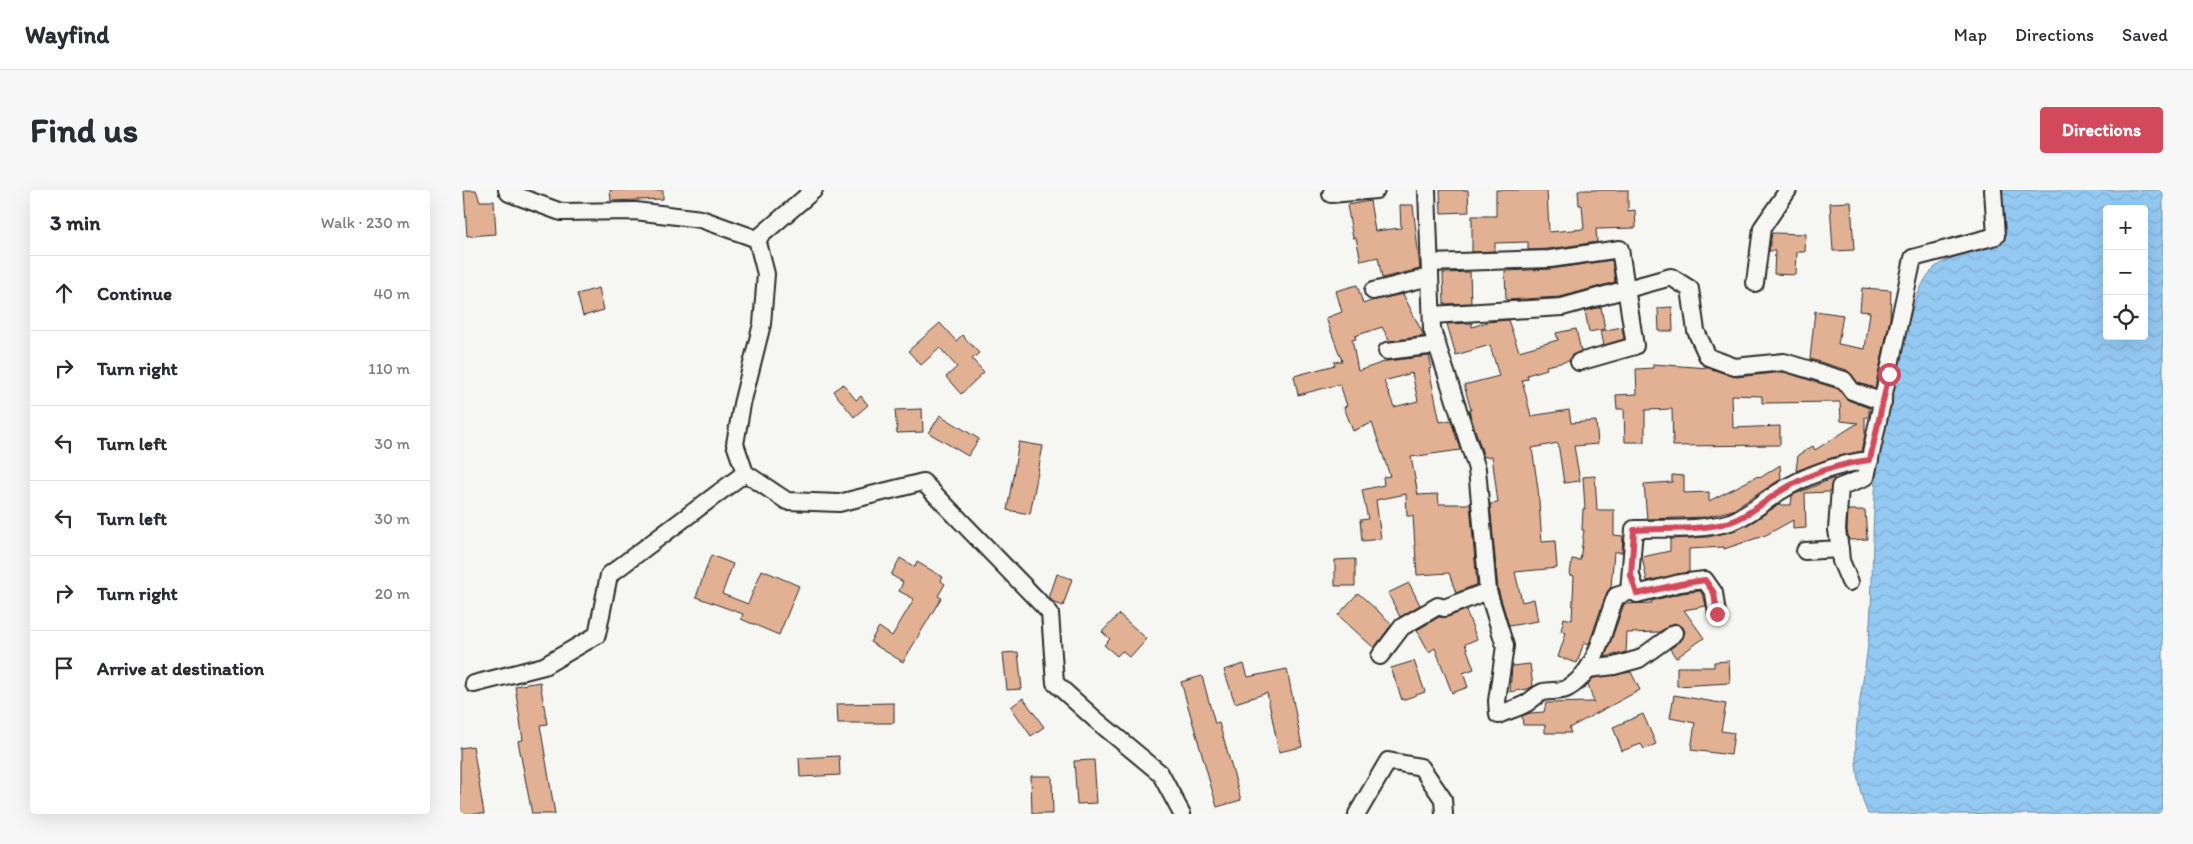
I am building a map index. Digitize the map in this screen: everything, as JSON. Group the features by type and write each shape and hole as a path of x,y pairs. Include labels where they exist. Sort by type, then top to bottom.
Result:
{"street":[{"path":"507,190 509,193 561,212 635,211 701,219 757,239"},
{"path":"757,239 814,190"},
{"path":"1331,194 1376,190"},
{"path":"1427,190 1432,329 1477,469 1488,591 1505,646 1497,702 1498,715 1526,704 1542,692 1564,690 1588,669 1600,644 1608,613 1616,596 1629,592 1634,530 1712,526 1732,522 1781,491 1822,470 1843,463 1870,460"},
{"path":"1755,283 1762,228 1788,190"},
{"path":"1850,582 1841,561 1837,530 1840,487 1866,477 1913,258 1996,236 1993,190"},
{"path":"757,239 766,274 762,324 742,404 735,444 745,473 787,501 839,503 923,482 1050,613 1055,683 1160,773 1182,814"},
{"path":"1373,291 1430,270 1550,259 1620,249 1635,346 1580,362"},
{"path":"1432,315 1562,307 1671,277 1690,289 1696,331 1708,357 1735,367 1784,362 1844,380 1852,391 1883,402"},
{"path":"1387,351 1437,345"},
{"path":"474,684 544,666 597,635 609,575 745,473"},
{"path":"1805,551 1840,549"},
{"path":"1631,576 1637,594 1705,580 1714,593 1717,614"},
{"path":"1380,656 1402,627 1438,606 1444,608 1488,591"},
{"path":"1588,669 1614,666 1639,659 1675,633"},
{"path":"1357,814 1388,761 1421,767 1444,806 1458,814"}],"water":[{"path":"2002,190 2163,190 2163,814 1868,814 1860,790 1856,766 1857,719 1870,624 1876,474 1883,430 1908,325 1921,287 1933,269 1947,260 2000,244 2005,233"}],"building":[{"path":"464,190 476,190 480,201 494,201 496,234 467,236"},
{"path":"610,190 663,190 663,199 611,201"},
{"path":"1440,190 1468,190 1469,212 1441,213"},
{"path":"1496,190 1547,190 1549,232 1584,229 1582,205 1579,205 1578,190 1628,190 1628,211 1635,210 1636,228 1596,229 1597,242 1528,250 1528,242 1495,243 1495,251 1472,252 1472,216 1496,216"},
{"path":"1370,201 1375,231 1401,228 1400,205 1413,205 1420,269 1382,278 1378,257 1361,261 1356,238 1353,238 1347,205"},
{"path":"1851,202 1854,250 1833,251 1830,203"},
{"path":"1772,233 1806,234 1805,252 1797,252 1796,275 1774,274 1775,251 1769,251"},
{"path":"1612,260 1615,282 1560,297 1506,300 1505,271 1551,269"},
{"path":"1470,272 1471,303 1444,304 1443,273"},
{"path":"1357,285 1363,304 1403,294 1424,336 1390,341 1382,327 1355,336 1356,339 1352,340 1358,371 1387,361 1429,356 1432,368 1429,369 1440,422 1451,420 1460,450 1411,457 1418,495 1438,494 1439,504 1470,504 1477,584 1456,593 1449,573 1417,575 1413,516 1407,516 1406,494 1376,500 1381,539 1362,541 1360,520 1368,519 1362,490 1384,485 1383,477 1390,476 1372,423 1353,431 1344,407 1347,406 1340,384 1298,395 1294,376 1335,365 1334,362 1342,361 1326,318 1342,312 1336,291","holes":["1412,373 1418,401 1394,407 1384,381"]},
{"path":"599,288 604,310 583,316 577,294"},
{"path":"1862,288 1891,290 1890,319 1875,388 1858,383 1847,370 1810,359 1815,311 1843,315 1838,344 1865,349 1870,312 1860,311"},
{"path":"1601,307 1605,329 1589,332 1585,311"},
{"path":"1672,307 1673,331 1659,331 1658,308"},
{"path":"1508,320 1519,351 1558,340 1556,333 1576,329 1581,351 1572,355 1569,361 1546,366 1547,369 1527,375 1528,379 1522,380 1531,416 1569,410 1571,423 1596,421 1598,444 1574,446 1580,481 1564,483 1558,443 1532,448 1538,489 1542,542 1555,541 1557,568 1515,572 1522,602 1534,599 1538,621 1509,626 1498,589 1490,504 1498,503 1492,456 1484,457 1469,411 1471,410 1464,385 1499,376 1490,345 1456,355 1447,324 1472,323 1472,327 1487,322"},
{"path":"940,323 956,341 962,335 979,353 972,359 984,372 961,394 946,377 957,367 940,348 921,365 908,351"},
{"path":"1622,327 1624,339 1604,345 1601,331"},
{"path":"1653,364 1708,368 1736,377 1784,372 1838,389 1848,400 1869,408 1869,417 1865,417 1865,435 1861,451 1831,458 1796,471 1798,455 1813,446 1815,450 1858,423 1841,421 1840,402 1762,403 1762,396 1732,395 1733,428 1780,426 1780,445 1673,446 1672,409 1645,410 1645,442 1625,442 1624,409 1617,409 1616,395 1637,394 1636,369 1653,368"},
{"path":"843,384 856,400 861,396 868,405 854,417 833,391"},
{"path":"922,409 923,432 897,433 895,410"},
{"path":"940,415 979,439 968,456 929,433"},
{"path":"1019,442 1043,446 1030,514 1007,510"},
{"path":"1780,465 1781,479 1733,510 1705,517 1647,519 1644,484 1672,482 1672,475 1684,476 1684,493 1709,492 1709,501 1758,476 1760,478"},
{"path":"1595,476 1597,510 1614,510 1614,535 1623,536 1622,552 1614,552 1611,587 1607,592 1589,644 1584,642 1577,663 1558,657 1566,633 1561,631 1564,618 1572,620 1574,576 1570,575 1572,559 1580,560 1584,530 1582,530 1583,509 1585,509 1583,477"},
{"path":"1834,478 1830,492 1805,493 1806,528 1793,529 1793,520 1766,535 1724,549 1724,547 1689,549 1689,572 1647,581 1642,557 1670,551 1670,539 1708,537 1734,531 1754,521 1781,503 1781,505 1791,505 1792,496 1795,494"},
{"path":"1848,510 1865,510 1867,539 1849,540 1847,530"},
{"path":"711,555 733,564 722,594 748,604 762,570 799,586 779,635 741,619 743,614 696,597"},
{"path":"900,558 915,567 917,562 943,577 941,581 945,584 938,596 941,598 903,662 870,642 879,627 892,636 914,599 899,591 903,582 891,575"},
{"path":"1355,559 1355,586 1335,586 1335,560"},
{"path":"1057,574 1072,579 1063,606 1049,598"},
{"path":"1409,583 1420,605 1400,617 1388,593"},
{"path":"1700,591 1706,606 1684,610 1704,638 1676,658 1670,649 1681,641 1685,632 1683,627 1674,623 1659,632 1627,633 1626,652 1605,657 1624,604 1652,603 1651,601 1682,593"},
{"path":"1358,593 1392,624 1374,648 1338,615"},
{"path":"1466,610 1477,639 1465,644 1474,669 1463,673 1468,687 1452,693 1435,648 1429,652 1417,630 1439,617 1448,617"},
{"path":"1119,614 1147,639 1130,658 1122,651 1117,656 1104,645 1110,639 1102,632"},
{"path":"1018,652 1022,689 1007,690 1003,653"},
{"path":"1414,661 1425,692 1402,700 1391,668"},
{"path":"1729,661 1730,683 1677,686 1677,667 1714,667 1714,662"},
{"path":"1244,664 1248,677 1287,669 1302,747 1279,752 1267,693 1235,703 1224,670"},
{"path":"1530,664 1533,686 1528,689 1510,692 1512,666"},
{"path":"1631,672 1640,690 1569,728 1571,733 1545,733 1545,725 1523,725 1522,716 1530,713 1544,712 1546,703 1594,702 1588,684 1593,678"},
{"path":"1202,676 1215,724 1219,723 1241,800 1217,807 1181,682"},
{"path":"540,682 547,724 540,725 555,814 532,814 518,741 523,740 515,686"},
{"path":"1674,695 1726,704 1721,731 1734,733 1731,755 1691,750 1695,723 1670,718"},
{"path":"1023,698 1044,727 1031,736 1011,707"},
{"path":"894,703 894,723 838,723 837,704"},
{"path":"1643,714 1656,744 1644,749 1641,744 1622,751 1613,727"},
{"path":"473,746 484,814 460,814 460,748"},
{"path":"839,756 840,775 800,777 799,758"},
{"path":"1094,760 1097,803 1077,804 1074,761"},
{"path":"1031,776 1052,776 1053,814 1032,814"}],"route":[{"path":"1717,614 1714,593 1705,580 1637,594 1631,576 1634,530 1712,526 1732,522 1781,491 1822,470 1843,463 1870,460 1889,374"}]}
